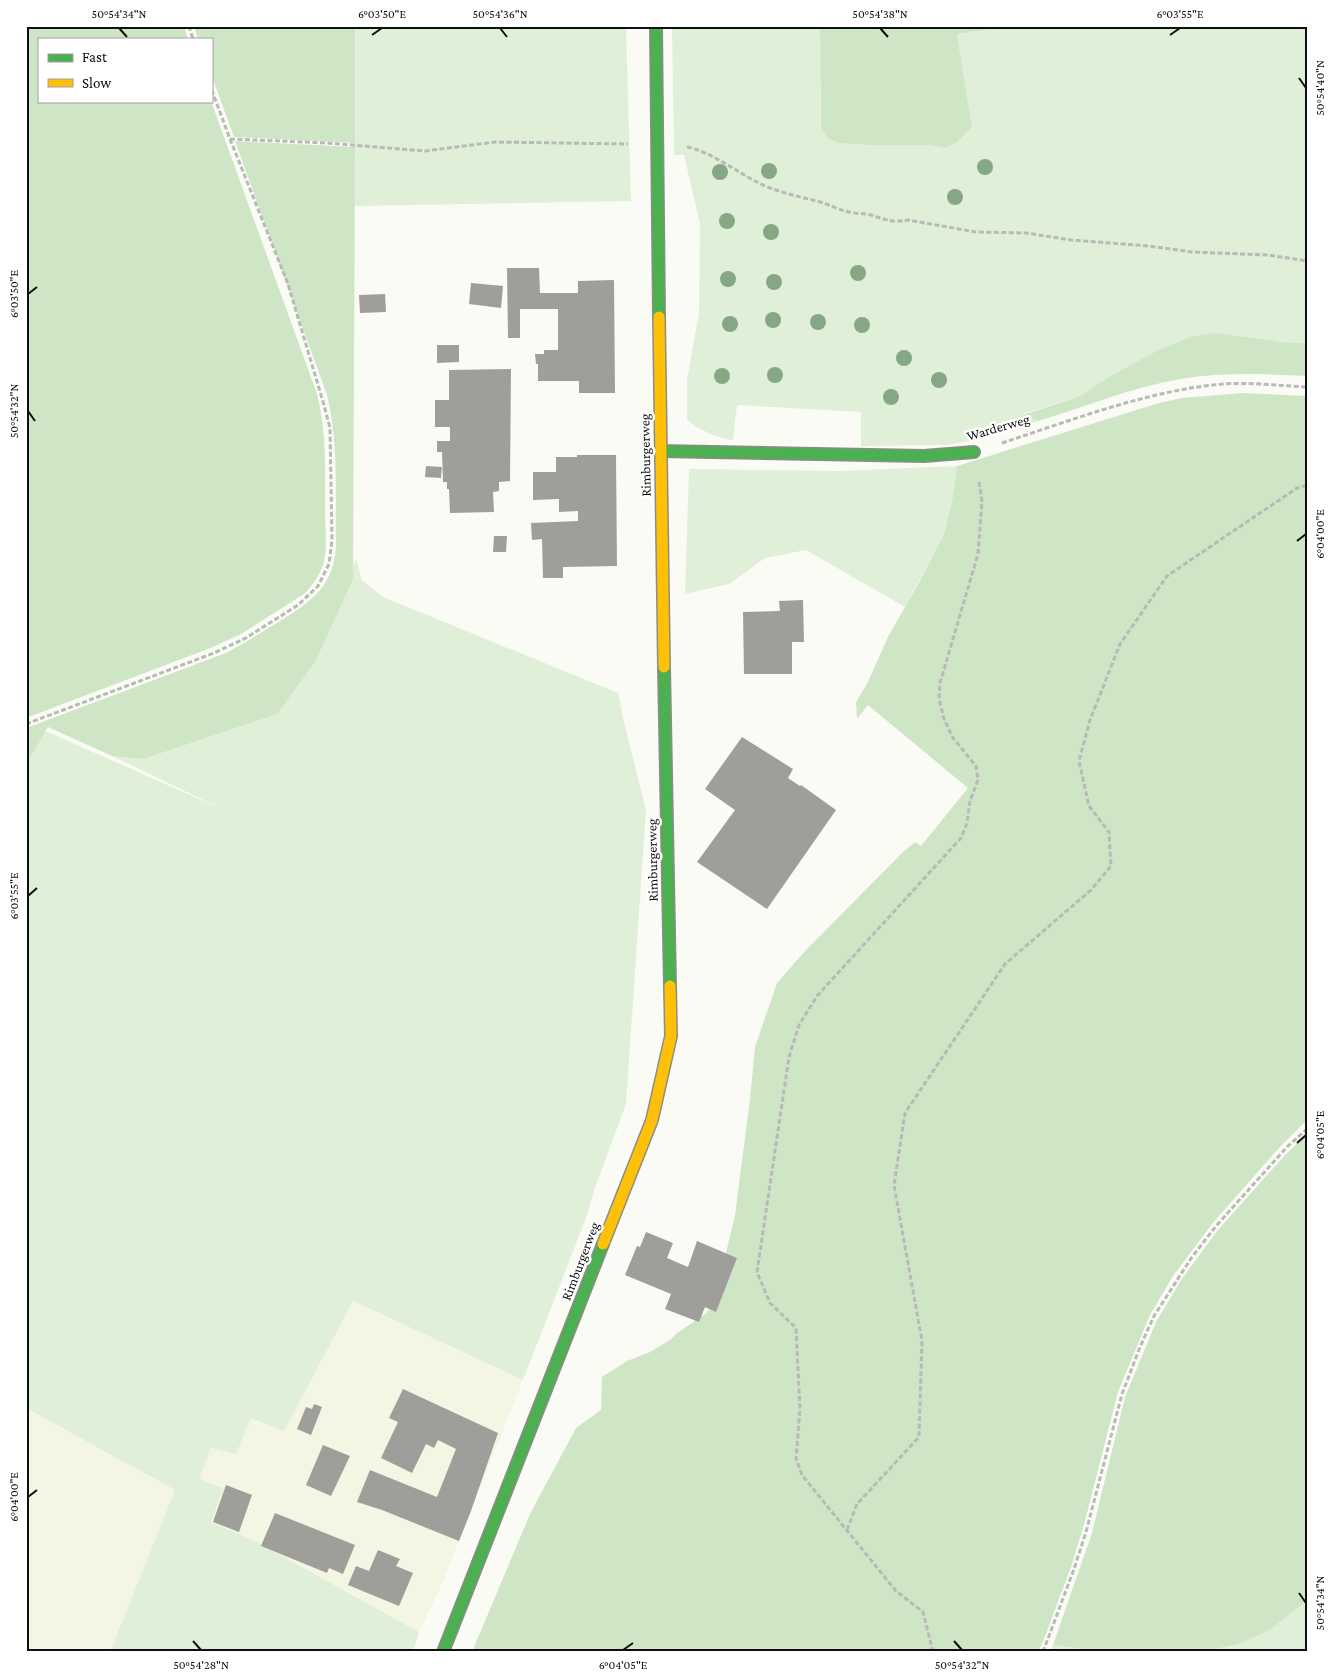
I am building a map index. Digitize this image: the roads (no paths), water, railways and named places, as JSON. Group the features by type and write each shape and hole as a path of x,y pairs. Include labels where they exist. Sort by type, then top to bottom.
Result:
{"street":[{"name":"Rimburgerweg","path":"443,1652 652,1120 671,1036 660,451 656,26"},
{"name":"Warderweg","path":"660,451 914,456 974,452"}]}
